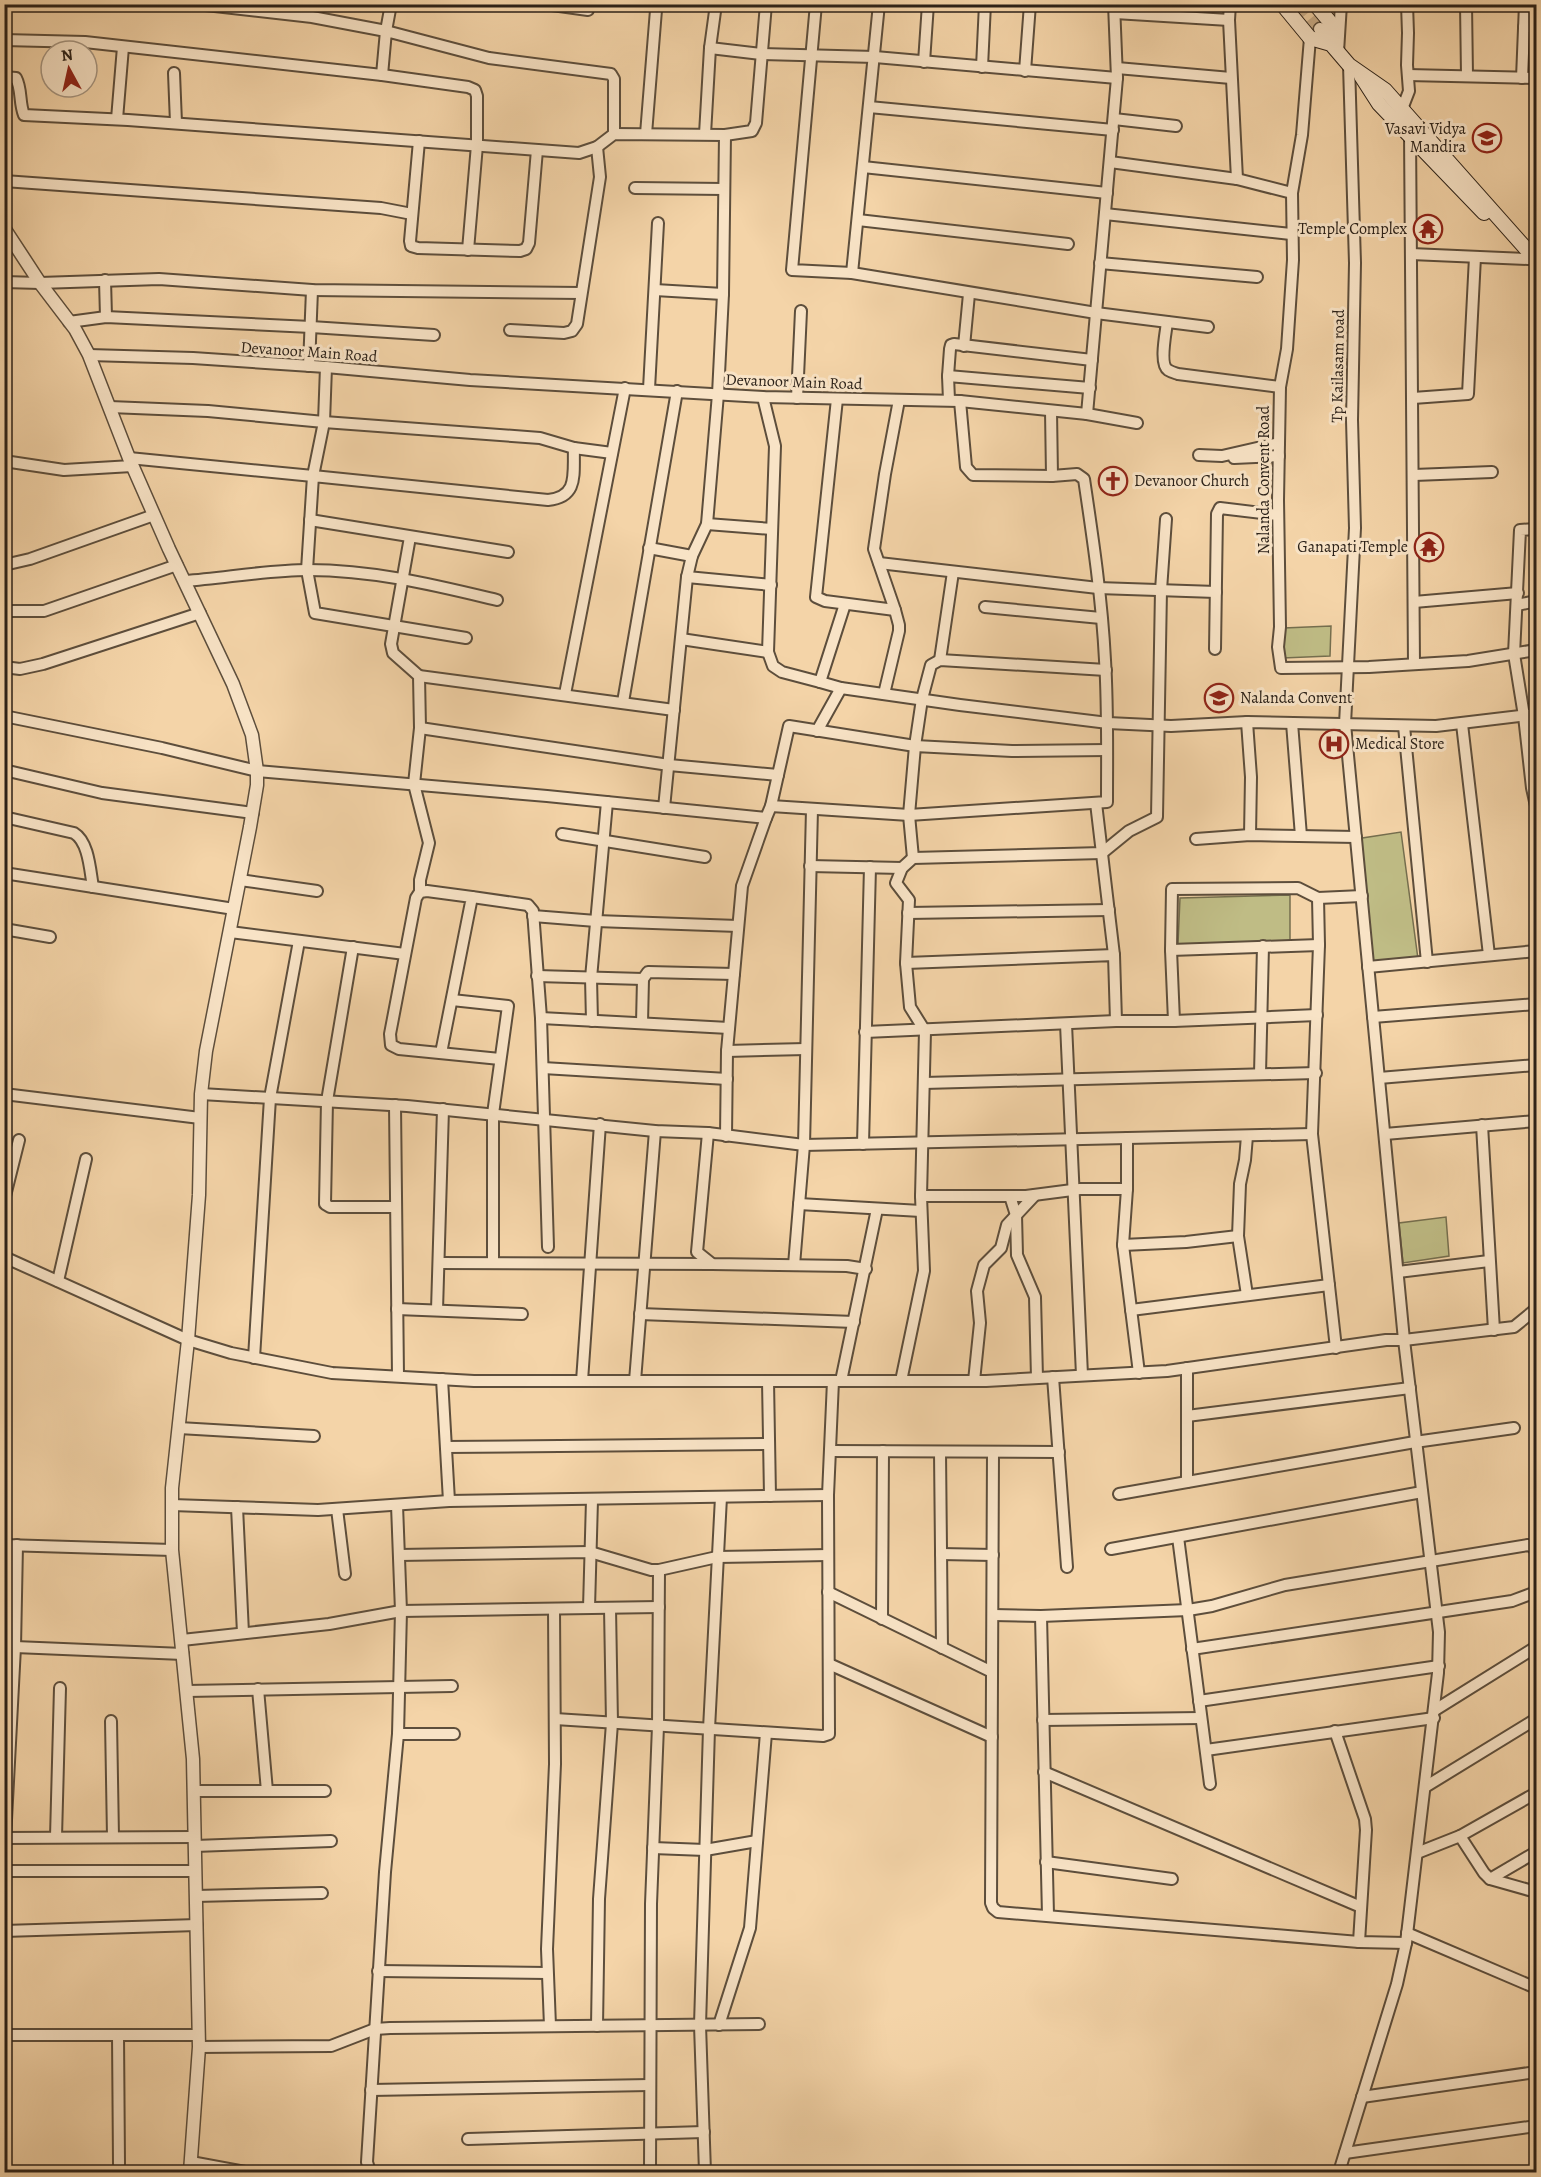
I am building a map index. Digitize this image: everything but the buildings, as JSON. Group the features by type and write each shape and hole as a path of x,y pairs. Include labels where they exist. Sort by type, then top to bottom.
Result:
{"main road":[{"path":"1282,4 1334,48 1349,65 1385,90 1402,109 1413,130 1441,170 1534,263"},
{"path":"1315,4 1330,22 1334,48"},
{"path":"1360,74 1379,104 1413,130"}],"street":[{"path":"197,4 312,17 386,31 489,58 612,74 614,79 614,134"},
{"path":"382,75 391,4"},
{"path":"545,4 588,10"},
{"path":"705,134 710,48 716,4"},
{"path":"4,77 16,78 19,83 21,109 24,115 176,123 579,153 597,147 614,134 725,135 752,131 756,123 766,4"},
{"path":"816,4 792,270 852,273 969,294 1208,327"},
{"path":"852,273 879,4"},
{"path":"924,62 928,4"},
{"path":"982,67 985,4"},
{"path":"1025,71 1030,4"},
{"path":"1230,4 1231,78 1237,179"},
{"path":"1334,48 1341,4"},
{"path":"1402,109 1410,91 1407,4"},
{"path":"1466,4 1467,76"},
{"path":"1522,78 1525,4"},
{"path":"1087,414 1117,73 1114,9 1229,20"},
{"path":"646,134 656,10"},
{"path":"1524,27 1536,27"},
{"name":"Nalanda Convent Road","path":"1315,34 1292,193 1293,260 1287,350 1280,387 1278,515 1280,627 1278,647 1281,668 1468,661 1536,650"},
{"path":"4,40 85,42 123,46 382,75 468,87 475,90 477,146 468,250"},
{"path":"117,119 123,46"},
{"path":"710,48 812,57 875,57 1025,71 1231,78"},
{"name":"Tp Kailasam road","path":"1339,2172 1397,1984 1406,1938 1434,1714 1439,1632 1404,1340 1345,724 1354,528 1352,420 1355,263 1349,65"},
{"path":"174,73 176,123"},
{"path":"1408,75 1536,78"},
{"path":"869,107 1113,125 1176,126"},
{"path":"1413,130 1414,664"},
{"path":"664,807 687,577 692,556 707,524 718,394 723,294 725,135"},
{"path":"419,141 411,246 418,248 520,251 526,249 529,243 537,150"},
{"path":"510,330 564,333 572,331 577,324 600,177 597,147"},
{"path":"1110,162 1237,179 1292,193"},
{"path":"863,167 1107,193"},
{"path":"4,181 381,208 412,214"},
{"path":"635,188 724,189"},
{"path":"1105,214 1291,234"},
{"path":"858,220 1068,244"},
{"path":"649,389 658,223"},
{"path":"4,228 69,322 89,356 154,515 233,684 252,735 257,771 253,813 206,1051 201,1094 199,1195 172,1505 172,1550 187,1691 194,1791 199,2041 190,2167 245,2172"},
{"path":"1412,254 1534,263"},
{"path":"1413,398 1468,394 1475,257"},
{"path":"1100,263 1257,277"},
{"path":"4,282 159,279 312,290 581,293"},
{"path":"105,280 106,317"},
{"path":"309,366 312,290"},
{"path":"655,290 723,294"},
{"path":"964,346 969,294"},
{"path":"797,398 801,311"},
{"path":"69,322 106,317 434,335"},
{"path":"1167,322 1163,357 1164,366 1168,370 1178,374 1280,387"},
{"path":"771,807 909,815 1107,802 1106,670 1084,479 1077,474 1052,476 973,474 966,468 948,376 951,345 1092,360"},
{"name":"Devanoor Main Road","path":"89,356 193,358 470,380 764,397 954,400 1087,414 1137,423"},
{"path":"326,367 324,422 313,476 307,570 315,613 466,638"},
{"path":"948,376 1090,388"},
{"path":"565,694 625,388"},
{"path":"623,702 676,391"},
{"path":"764,397 775,446 768,652 773,666 782,672 841,687 884,694 1108,723 1157,726 1246,722 1436,726 1536,714"},
{"path":"837,399 816,597 825,601 895,610"},
{"path":"884,694 899,625 874,549 899,400"},
{"path":"110,407 208,411 540,438 574,448 612,453"},
{"path":"1051,411 1052,476"},
{"path":"1198,455 1222,456 1279,443"},
{"path":"4,461 64,470 131,462 313,476 548,500 565,496 571,489 574,448"},
{"path":"1226,458 1279,456"},
{"path":"1414,475 1492,472"},
{"path":"1215,649 1217,514 1220,508 1278,515"},
{"path":"4,565 30,559 154,515"},
{"path":"901,1381 924,1271 921,1196 925,1031 910,1007 906,963 909,900 896,883 902,868 913,858 1102,853 1129,831 1157,817 1161,590 1166,519"},
{"path":"310,520 508,552"},
{"path":"707,524 772,530"},
{"path":"1536,529 1520,530 1514,654 1536,806"},
{"path":"410,537 393,626 391,649 419,676 674,710"},
{"path":"649,548 692,556"},
{"path":"879,563 1098,588 1216,592"},
{"path":"4,611 44,611 177,565"},
{"path":"185,581 307,570 372,573 497,600"},
{"path":"940,660 953,572"},
{"path":"687,577 771,585"},
{"path":"1414,602 1518,593"},
{"path":"1517,605 1536,601"},
{"path":"820,682 845,604"},
{"path":"985,607 1101,618"},
{"path":"4,667 20,669 43,664 200,613"},
{"path":"681,639 768,652"},
{"path":"913,858 909,815 915,746 922,699 931,665 940,660 1106,670"},
{"path":"419,676 420,728 414,784 429,843 405,954 390,1034 391,1045 399,1049 500,1059"},
{"path":"817,730 841,687"},
{"path":"4,716 162,748 257,771 766,818"},
{"path":"1246,722 1251,777 1250,835"},
{"path":"1292,723 1301,836"},
{"path":"1462,724 1489,955"},
{"path":"726,1136 727,1051 744,877 771,807 789,726 915,746 1012,752 1107,750"},
{"path":"1404,726 1427,962"},
{"path":"420,728 669,765 778,775"},
{"path":"4,770 102,793 253,813"},
{"path":"592,1021 591,978 607,802"},
{"path":"1096,802 1114,955 1116,1021"},
{"path":"794,1265 804,1145 812,809"},
{"path":"4,817 80,836 84,844 93,887"},
{"path":"562,834 705,857"},
{"path":"1196,839 1250,835 1356,837"},
{"path":"810,866 902,868"},
{"path":"863,1144 870,867"},
{"path":"4,873 234,909"},
{"path":"240,880 317,891"},
{"path":"1174,1021 1171,950 1172,890 1298,888 1318,898 1362,896"},
{"path":"420,892 428,891 531,907 541,1018 548,1247"},
{"path":"441,1053 472,897"},
{"path":"1318,898 1316,1073 1312,1134 1336,1348"},
{"path":"908,913 1109,910"},
{"path":"533,916 596,921 738,926"},
{"path":"4,929 50,937"},
{"path":"230,932 405,954"},
{"path":"255,1358 270,1098 299,941"},
{"path":"1171,950 1319,945"},
{"path":"1260,1074 1263,946"},
{"path":"353,947 327,1101 325,1204 330,1207 396,1207"},
{"path":"1368,967 1536,951"},
{"path":"906,963 1114,955"},
{"path":"642,1023 643,979 648,972 657,970 734,974"},
{"path":"537,976 643,979"},
{"path":"452,1000 508,1006 493,1114 492,1263"},
{"path":"1373,1017 1536,1004"},
{"path":"865,1032 1317,1015"},
{"path":"541,1018 729,1028"},
{"path":"1066,1024 1082,1375"},
{"path":"727,1051 806,1049"},
{"path":"1379,1078 1536,1065"},
{"path":"543,1068 727,1079"},
{"path":"924,1083 1316,1073"},
{"path":"4,1094 200,1118"},
{"path":"201,1094 443,1109 655,1131 708,1133 804,1145 1312,1134"},
{"path":"395,1105 398,1376"},
{"path":"437,1310 443,1109"},
{"path":"1385,1134 1536,1121"},
{"path":"582,1381 600,1124"},
{"path":"1482,1125 1494,1330"},
{"path":"635,1381 655,1131"},
{"path":"708,1133 697,1252 712,1264"},
{"path":"1246,1295 1238,1236 1240,1184 1247,1136"},
{"path":"1127,1138 1128,1189 1123,1245 1139,1373"},
{"path":"4,1200 19,1140"},
{"path":"58,1281 86,1159"},
{"path":"921,1196 1010,1196 1074,1190 1128,1189"},
{"path":"974,1381 980,1323 977,1291 984,1265 1001,1248 1007,1225 1035,1195"},
{"path":"1010,1196 1016,1215 1017,1255 1035,1297 1037,1378"},
{"path":"799,1204 921,1211"},
{"path":"555,1719 709,1730 823,1736 829,1734 828,1495 830,1451 837,1381 855,1322 877,1209"},
{"path":"1123,1245 1186,1242 1238,1236"},
{"path":"1001,1248 1017,1255"},
{"path":"4,1257 188,1340 231,1353 332,1373 442,1379 974,1381 1139,1373 1386,1340 1404,1340 1514,1327 1536,1309"},
{"path":"1398,1272 1490,1261"},
{"path":"439,1263 794,1265 847,1266 866,1269"},
{"path":"1131,1310 1329,1285"},
{"path":"397,1309 522,1314"},
{"path":"640,1314 855,1322"},
{"path":"1187,1368 1187,1482"},
{"path":"1053,1377 1067,1567"},
{"path":"442,1379 449,1501"},
{"path":"768,1381 770,1496"},
{"path":"1187,1416 1410,1388"},
{"path":"179,1428 314,1436"},
{"path":"1119,1494 1415,1442 1514,1428"},
{"path":"446,1447 769,1444"},
{"path":"830,1451 1059,1452"},
{"path":"882,1618 883,1451"},
{"path":"940,1452 942,1648"},
{"path":"993,1452 993,1908 998,1911 1048,1916 1359,1942 1406,1938 1536,1988"},
{"path":"1111,1549 1422,1492"},
{"path":"172,1505 318,1510 449,1501 828,1495"},
{"path":"705,2172 700,2025 709,1730 720,1497"},
{"path":"589,1608 592,1500"},
{"path":"370,2172 366,2162 378,1971 398,1734 401,1611 397,1505"},
{"path":"237,1507 243,1633"},
{"path":"338,1509 345,1574"},
{"path":"1178,1537 1210,1784"},
{"path":"4,1545 172,1550"},
{"path":"4,1858 15,1647 17,1545"},
{"path":"993,1615 1041,1616 1188,1610 1212,1606 1270,1588 1430,1561 1528,1545 1536,1552"},
{"path":"399,1555 590,1552 651,1570 659,1570 717,1557 828,1555"},
{"path":"941,1554 993,1555"},
{"path":"650,2172 650,2025 658,1726 659,1570"},
{"path":"828,1592 993,1672"},
{"path":"1192,1649 1512,1601 1536,1592"},
{"path":"182,1640 329,1624 401,1611 659,1606"},
{"path":"597,2026 599,1899 612,1723 609,1608"},
{"path":"550,2026 548,1973 555,1719 554,1609"},
{"path":"1041,1616 1048,1916"},
{"path":"15,1647 183,1654"},
{"path":"1206,1750 1434,1714 1536,1647"},
{"path":"829,1664 992,1737"},
{"path":"1199,1701 1438,1666"},
{"path":"187,1691 452,1686"},
{"path":"56,1837 60,1689"},
{"path":"258,1689 267,1791"},
{"path":"1043,1719 1201,1718"},
{"path":"1425,1787 1536,1719"},
{"path":"111,1721 113,1837"},
{"path":"1335,1731 1365,1819 1359,1942"},
{"path":"718,2025 750,1928 766,1733"},
{"path":"398,1734 454,1734"},
{"path":"1044,1772 1361,1907"},
{"path":"194,1791 325,1791"},
{"path":"1417,1853 1460,1836 1536,1793"},
{"path":"1460,1836 1490,1879 1536,1892"},
{"path":"5,1838 113,1837 194,1841 331,1841"},
{"path":"653,1848 705,1850 757,1840"},
{"path":"1490,1879 1536,1852"},
{"path":"1046,1862 1172,1879"},
{"path":"4,1871 195,1871"},
{"path":"196,1896 322,1893"},
{"path":"4,1931 197,1926"},
{"path":"378,1971 548,1973"},
{"path":"4,2035 118,2035 199,2041 331,2046 375,2029 759,2024"},
{"path":"118,2035 119,2164"},
{"path":"1362,2097 1536,2072"},
{"path":"371,2090 650,2085"},
{"path":"1345,2152 1536,2126"},
{"path":"468,2139 704,2132"}],"shaded area":[{"path":"1331,626 1330,656 1283,658 1284,628"},
{"path":"1401,832 1418,959 1373,965 1356,839"},
{"path":"1290,895 1290,943 1178,944 1180,898"},
{"path":"1446,1217 1449,1256 1403,1263 1399,1223"}],"tunnel":[{"path":"1300,4 1320,29"}],"place":[{"name":"Vasavi Vidya Mandira","path":"1487,138"},
{"name":"Temple Complex","path":"1428,229"},
{"name":"Devanoor Church","path":"1113,481"},
{"name":"Ganapati Temple","path":"1429,547"},
{"name":"Nalanda Convent","path":"1219,698"},
{"name":"Medical Store","path":"1334,744"}]}
